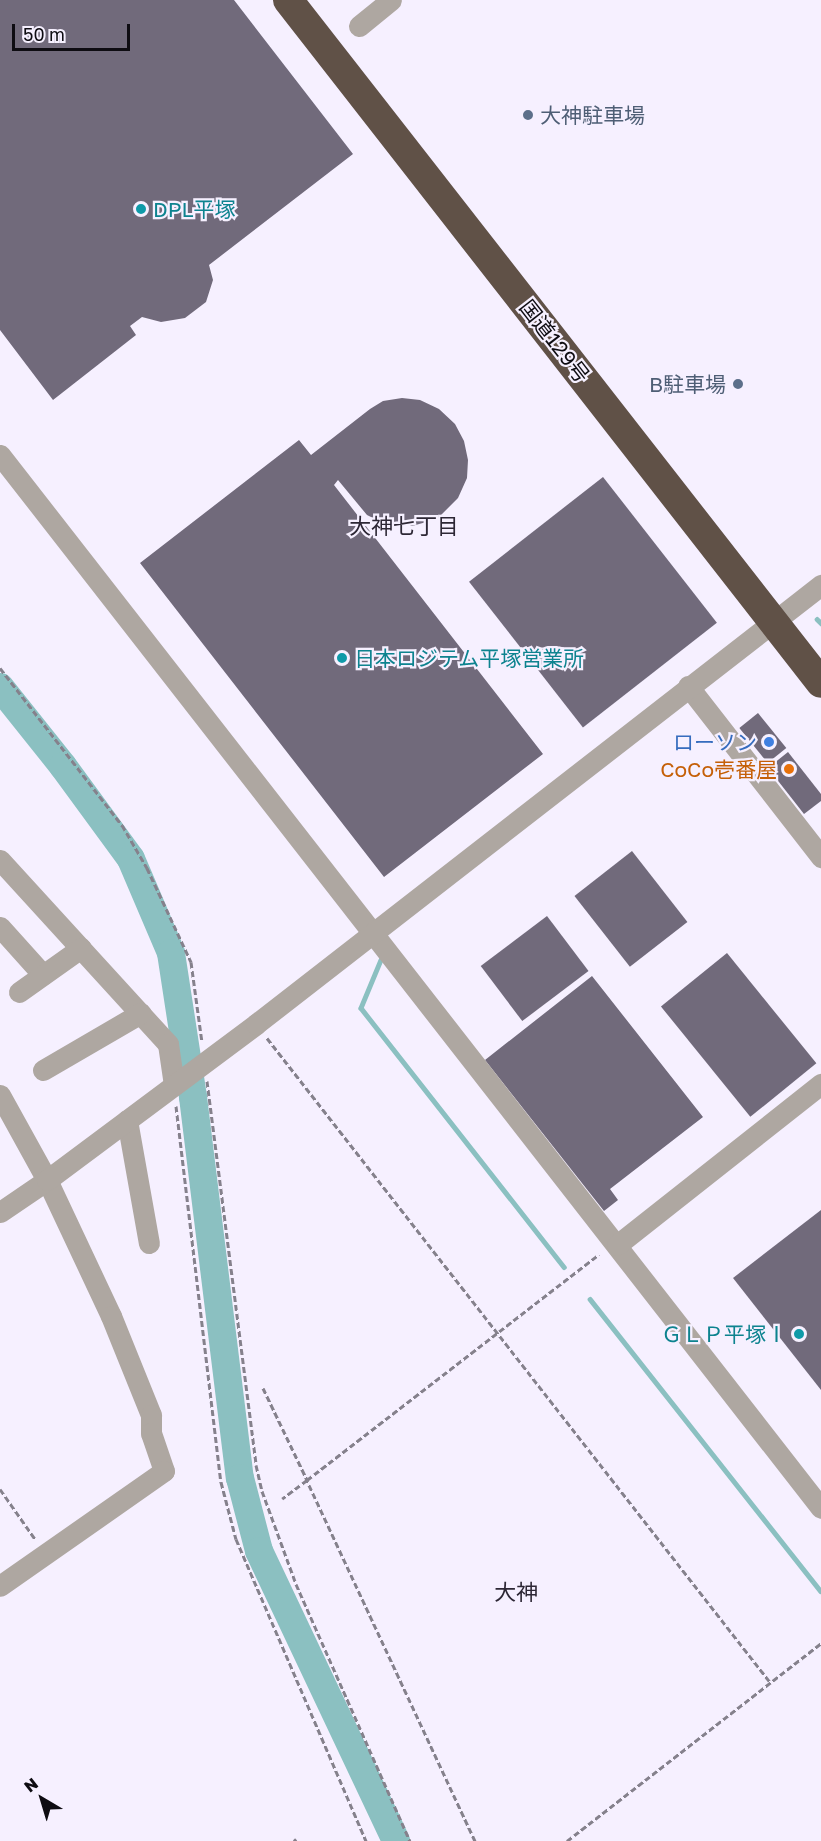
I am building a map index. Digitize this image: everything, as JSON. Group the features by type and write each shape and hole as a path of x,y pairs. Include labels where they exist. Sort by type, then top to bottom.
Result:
{"highway":[{"name":"国道129号","path":"288,0 781,616 821,652"},
{"name":"国道129号","path":"313,0 781,616 821,683"}],"street":[{"path":"359,26 392,0"},
{"path":"0,455 821,1508"},
{"path":"0,1212 47,1180 256,1024 688,686 821,585"},
{"path":"688,686 821,857"},
{"path":"0,860 168,1044 176,1084"},
{"path":"0,927 43,975"},
{"path":"19,992 81,948"},
{"path":"43,1070 141,1013"},
{"path":"616,1243 821,1084"},
{"path":"0,1095 47,1180 111,1316 151,1414 151,1433 164,1471 0,1586"},
{"path":"127,1120 149,1243"}],"path":[{"path":"0,668 122,825 147,868 190,962 256,1466 262,1491 296,1584 410,1841"},
{"path":"256,1024 770,1682"},
{"path":"176,1084 221,1482 236,1539 366,1841"},
{"path":"282,1499 616,1243"},
{"path":"263,1388 475,1841"},
{"path":"0,1489 46,1554"},
{"path":"567,1841 821,1643"}],"building":[{"name":"DPL平塚","path":"0,0 234,0 353,154 209,265 213,280 206,302 185,318 161,322 142,317 130,326 136,335 53,400 0,330"},
{"name":"日本ロジテム平塚営業所","path":"402,398 420,400 439,409 455,424 464,441 468,460 467,478 458,498 437,519 412,526 387,525 367,515 338,480 334,485 543,754 384,877 140,563 299,440 311,455 370,409 383,401"},
{"path":"603,477 717,623 583,727 469,582"},
{"path":"758,713 786,748 768,763 739,728"},
{"path":"788,752 821,794 821,801 804,814 768,768"},
{"path":"632,851 687,922 630,967 574,896"},
{"path":"547,916 589,971 522,1021 481,966"},
{"path":"727,953 816,1063 750,1117 661,1006"},
{"path":"592,976 703,1117 610,1189 618,1200 604,1211 485,1060"},
{"name":"ＧＬＰ平塚Ⅰ","path":"821,1210 821,1390 733,1278"}],"waterway":[{"path":"817,619 821,623"},
{"path":"0,687 63,766 131,859 171,953 193,1097 240,1478 259,1551 396,1841"},
{"path":"381,960 361,1008 564,1267"},
{"path":"590,1299 821,1591"}],"place":[{"name":"大神駐車場","path":"528,115"},
{"name":"DPL平塚","path":"141,209"},
{"name":"B駐車場","path":"738,384"},
{"name":"日本ロジテム平塚営業所","path":"342,658"},
{"name":"ローソン","path":"769,742"},
{"name":"CoCo壱番屋","path":"789,769"},
{"name":"ＧＬＰ平塚Ⅰ","path":"799,1334"}],"district":[{"name":"大神七丁目","path":"404,526"},
{"name":"大神","path":"516,1592"}]}
